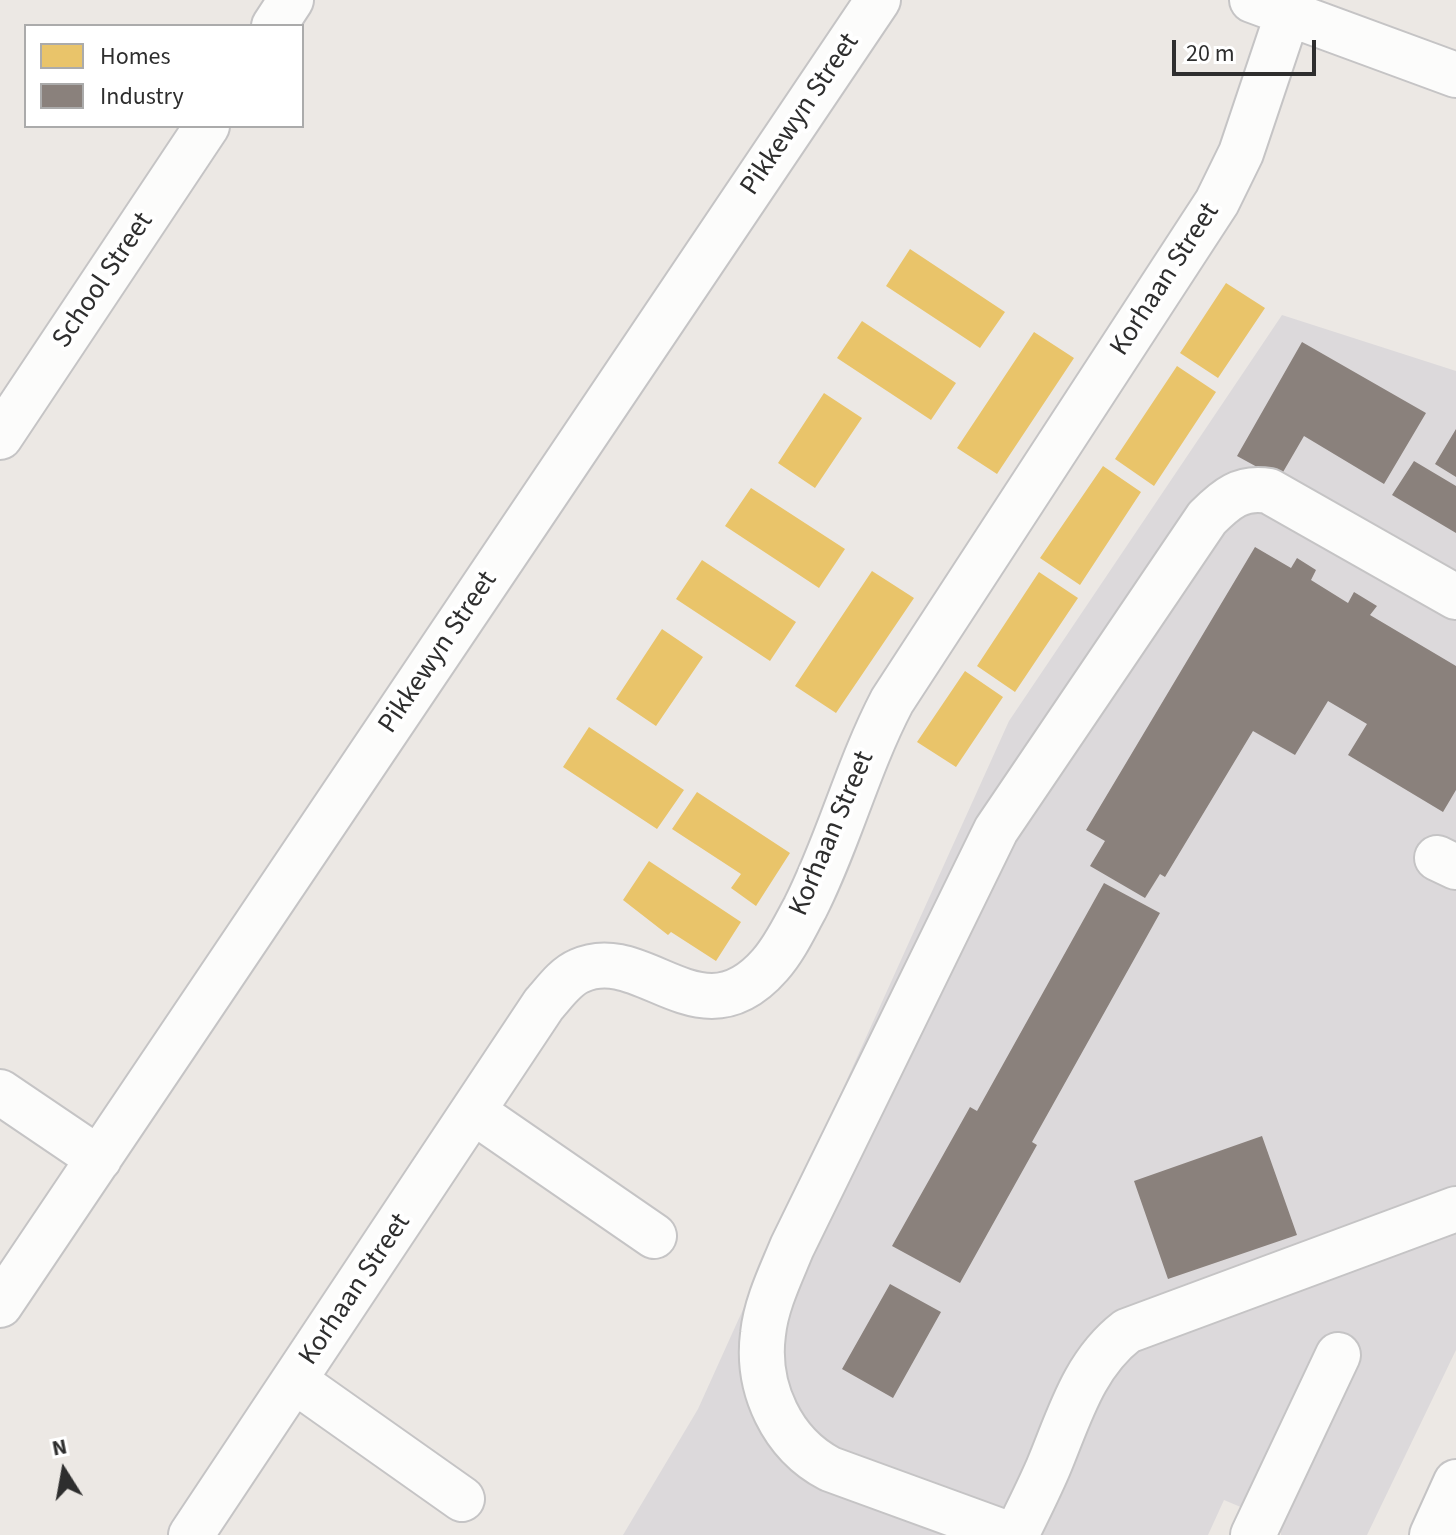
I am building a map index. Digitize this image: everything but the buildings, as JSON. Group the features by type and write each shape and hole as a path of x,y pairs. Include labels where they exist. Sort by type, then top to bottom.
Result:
{"street":[{"path":"275,24 291,0"},
{"name":"Pikkewyn Street","path":"0,1305 878,0"},
{"path":"1270,7 1456,75"},
{"name":"Korhaan Street","path":"191,1535 544,1004 578,971 595,966 623,967 682,992 706,996 726,994 748,984 775,958 788,940 822,875 865,757 892,701 1217,202 1241,153 1270,7"},
{"name":"School Street","path":"0,437 206,128"},
{"path":"1456,597 1269,491 1243,490 1227,498 1207,518 996,830 792,1247 763,1333 762,1360 768,1392 779,1421 810,1458 830,1469 1014,1535 1095,1363 1109,1345 1127,1331 1456,1209"},
{"path":"0,1092 99,1159"},
{"path":"474,1112 654,1236"},
{"path":"1253,1535 1338,1355"},
{"path":"295,1381 462,1499"},
{"path":"1432,1535 1456,1482"}],"shaded area":[{"path":"1282,315 1456,371 1456,1350 1367,1535 1281,1535 1281,1524 1224,1500 1208,1535 623,1535 698,1409 1009,721"}]}
